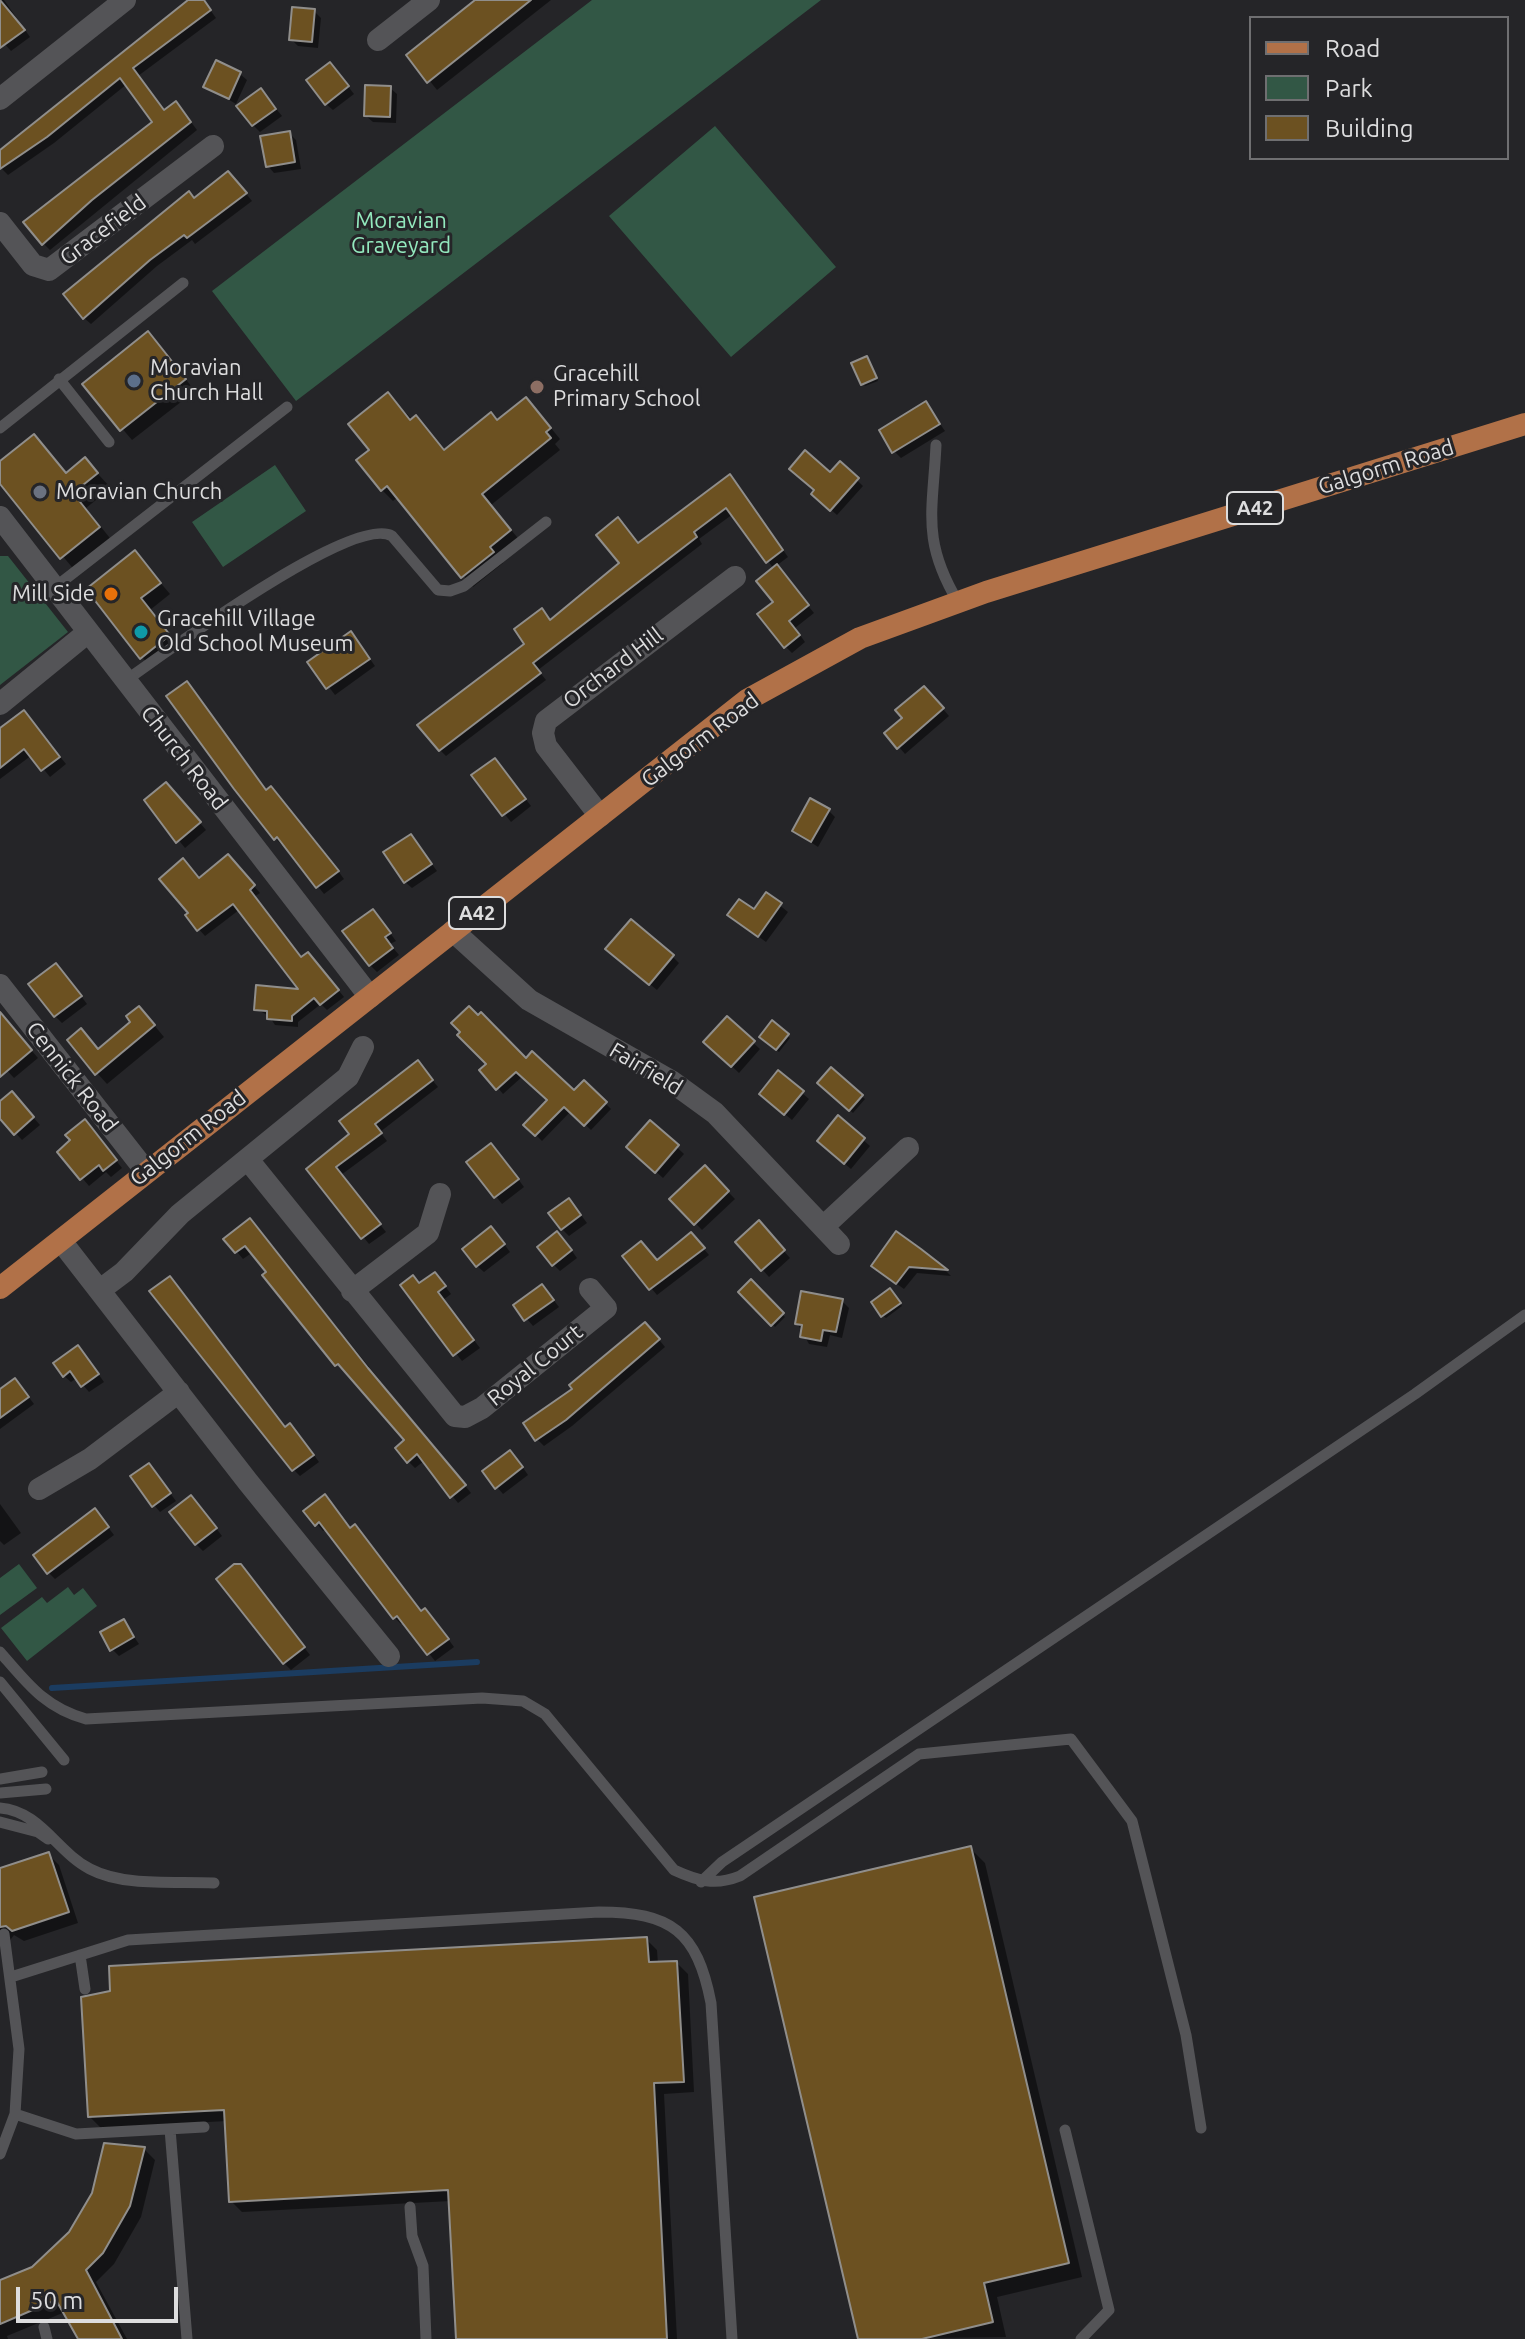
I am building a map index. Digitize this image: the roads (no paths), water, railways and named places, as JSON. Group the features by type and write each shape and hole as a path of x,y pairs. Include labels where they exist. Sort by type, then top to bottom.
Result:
{"main road":[{"name":"Galgorm Road","path":"0,1288 145,1170 747,700 860,638 958,602 1525,424"}],"street":[{"path":"0,99 125,0"},
{"path":"378,40 429,0"},
{"name":"Gracefield","path":"0,223 33,265 49,270 213,146"},
{"name":"Church Road","path":"0,517 370,997"},
{"name":"Orchard Hill","path":"600,816 546,746 543,733 546,721 735,577"},
{"path":"0,704 87,633"},
{"name":"Fairfield","path":"453,931 529,1000 671,1081 715,1113 839,1244"},
{"name":"Cennick Road","path":"0,985 145,1170"},
{"path":"100,1290 124,1272 180,1214 249,1161 348,1077 363,1047"},
{"path":"823,1227 908,1148"},
{"name":"Royal Court","path":"249,1161 450,1414 459,1418 482,1408 606,1308 590,1289"},
{"path":"352,1291 428,1233 440,1194"},
{"path":"61,1241 248,1482 389,1656"},
{"path":"39,1489 90,1459 179,1392"}],"lane":[{"path":"0,428 183,283"},
{"path":"59,379 109,442"},
{"path":"54,589 287,407"},
{"path":"936,445 929,516 940,571 958,602"},
{"path":"124,681 292,570 369,533 382,531 392,536 438,590 450,591 464,586 546,522"},
{"path":"701,1882 722,1862 1415,1394 1525,1315"},
{"path":"0,1652 31,1688 59,1711 86,1719 482,1698 523,1701 545,1714 674,1870 701,1882 724,1883 740,1876 919,1754 1071,1739 1132,1821 1186,2035 1201,2128"},
{"path":"0,1682 64,1760"},
{"path":"0,1779 42,1772"},
{"path":"0,1793 46,1789"},
{"path":"0,1808 12,1809 40,1824 59,1846"},
{"path":"0,1822 38,1832 90,1869 113,1877 214,1883"},
{"path":"11,1977 128,1940 599,1912 630,1912 660,1919 689,1942 703,1965 711,2003 732,2339"},
{"path":"0,2154 15,2114 19,2049 4,1934"},
{"path":"80,1955 85,1989"},
{"path":"15,2114 76,2134 204,2127"},
{"path":"170,2129 187,2339"},
{"path":"1065,2130 1109,2310 1081,2339"},
{"path":"410,2207 412,2236 423,2266 426,2339"}],"waterway":[{"path":"52,1688 477,1662"}],"place":[{"name":"Moravian Church Hall","path":"134,381"},
{"name":"Gracehill Primary School","path":"537,387"},
{"name":"Moravian Church","path":"40,492"},
{"name":"Mill Side","path":"111,594"},
{"name":"Gracehill Village Old School Museum","path":"141,632"}],"park label":[{"name":"Moravian Graveyard","path":"401,234"}]}
